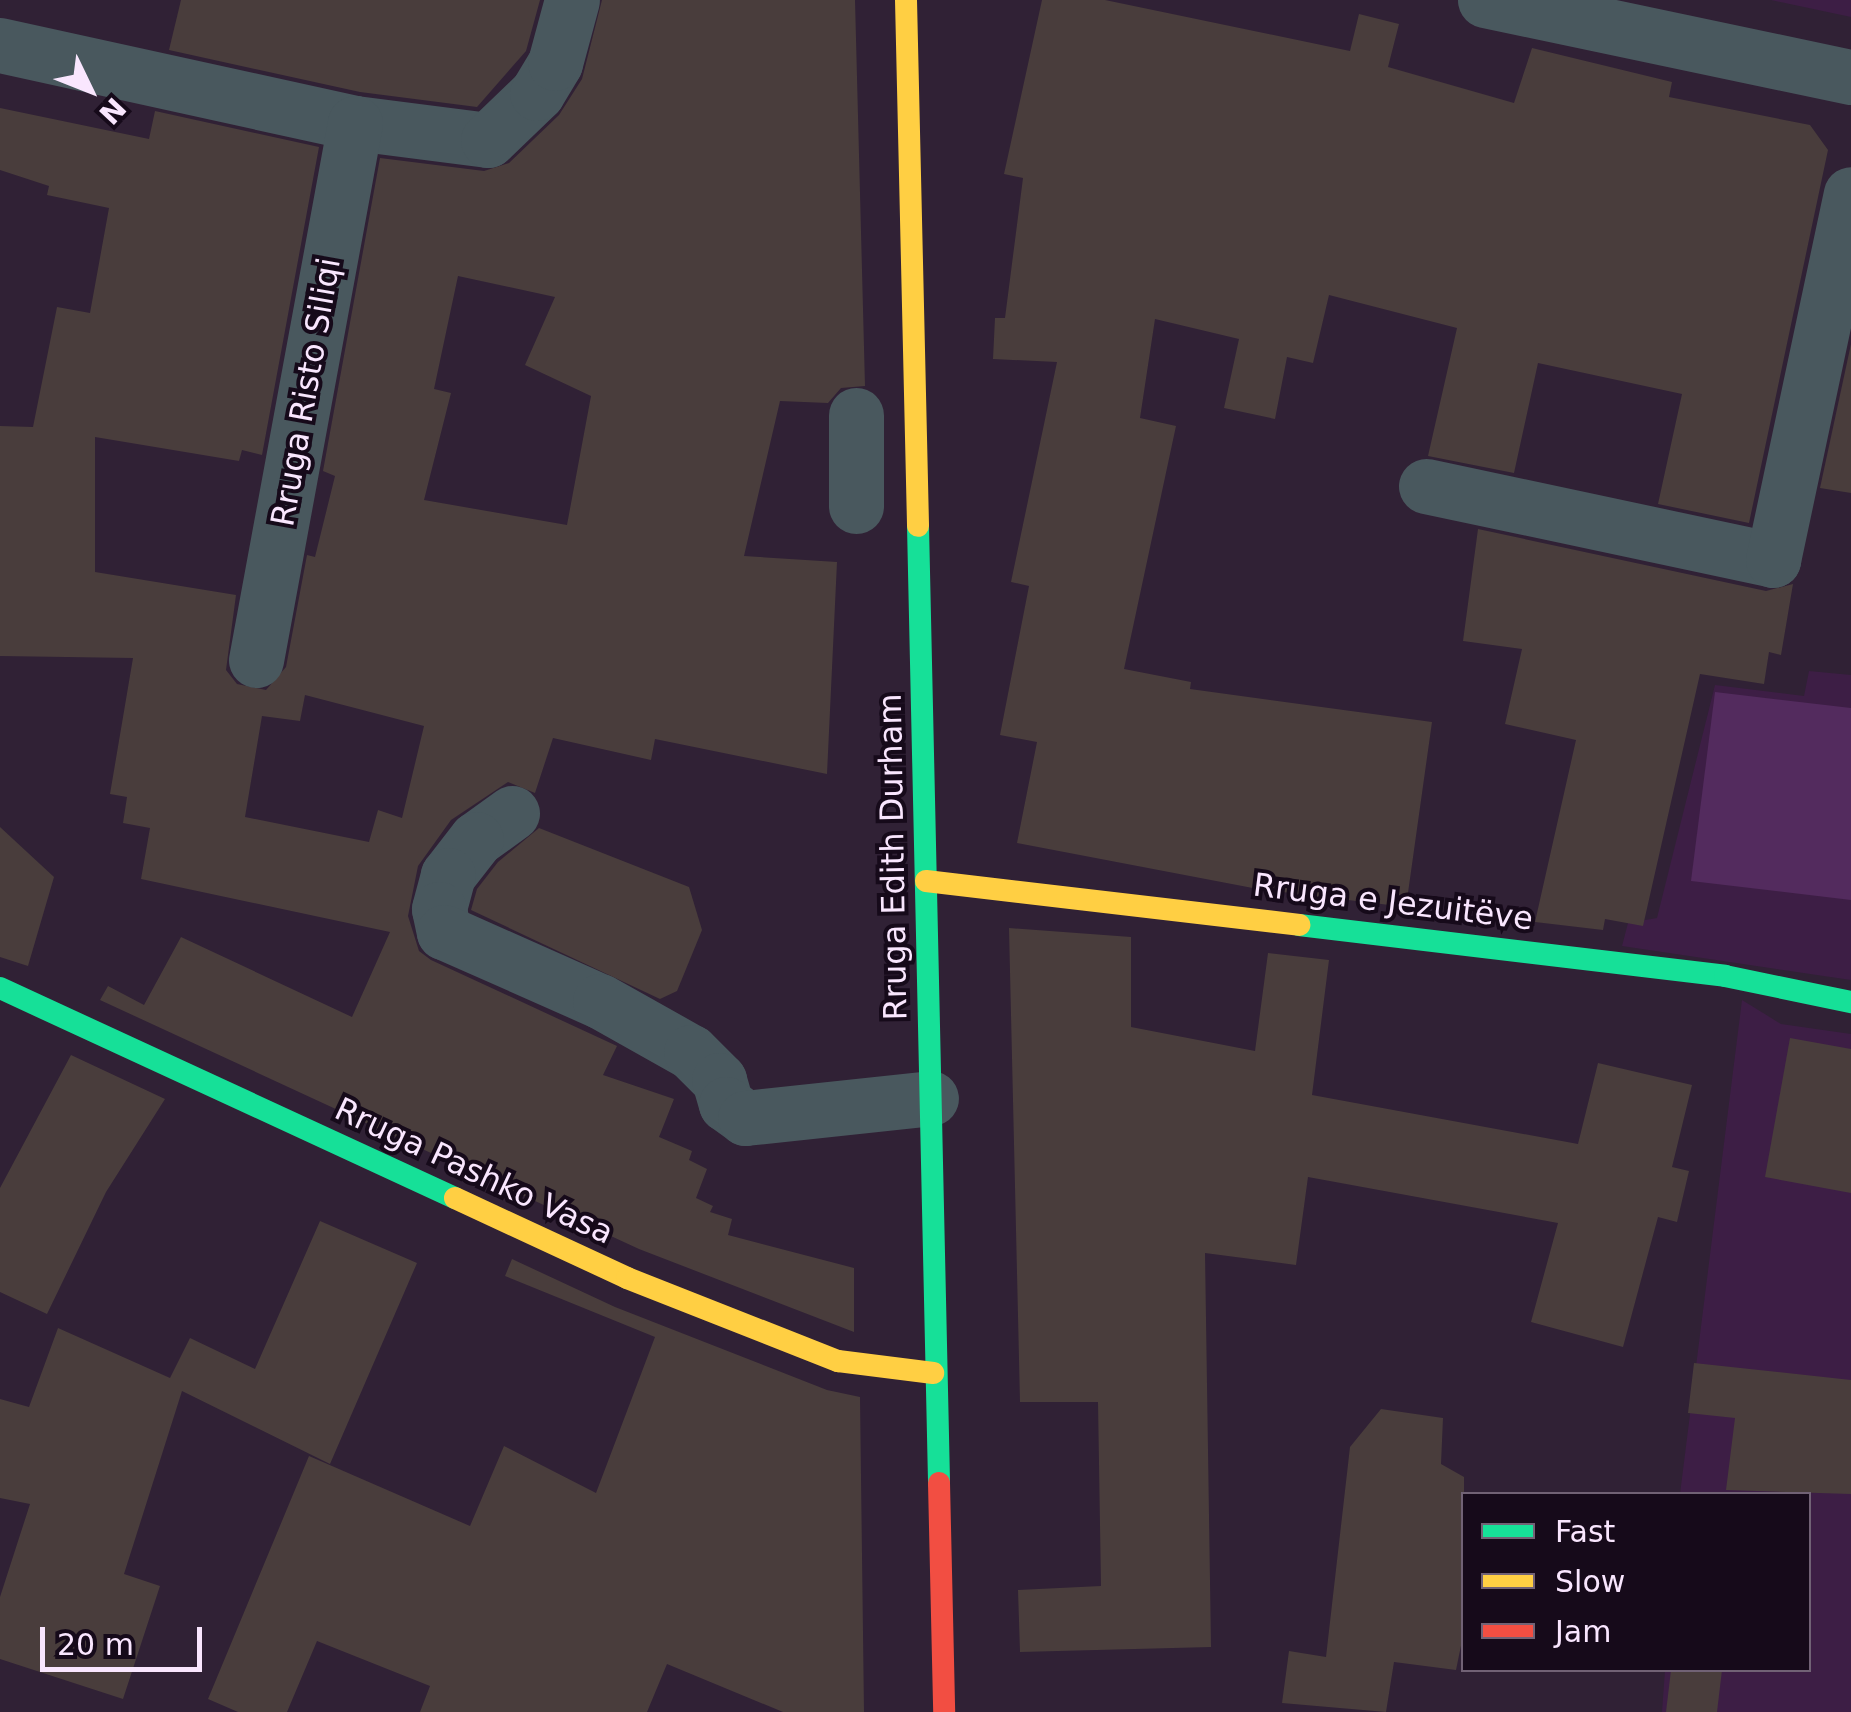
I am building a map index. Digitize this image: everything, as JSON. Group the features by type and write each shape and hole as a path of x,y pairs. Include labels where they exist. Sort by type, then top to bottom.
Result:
{"street":[{"path":"0,45 356,123 488,140 546,78 572,0"},
{"name":"Rruga Edith Durham","path":"906,0 931,1098 933,1373 944,1712"},
{"path":"1485,0 1851,78"},
{"name":"Rruga Risto Siliqi","path":"256,660 356,123"},
{"path":"1426,486 1773,560 1851,194"},
{"path":"856,415 856,506"},
{"path":"512,813 476,838 448,875 438,910 444,932 600,1001 691,1052 718,1080 726,1104 745,1118 931,1098"},
{"name":"Rruga e Jezuitëve","path":"926,880 1725,976 1851,1002"},
{"name":"Rruga Pashko Vasa","path":"0,988 627,1278 838,1361 933,1373"}],"shaded area":[{"path":"1771,0 1851,0 1851,17"},
{"path":"1809,671 1851,675 1851,980 1622,946 1628,923 1657,918 1715,685 1804,696"},
{"path":"1715,692 1851,708 1851,900 1691,881"},
{"path":"1742,1000 1781,1024 1851,1034 1851,1712 1662,1712 1665,1672 1811,1672 1811,1492 1680,1492"}],"building":[{"path":"181,0 540,0 526,51 477,107 360,92 169,50"},
{"path":"602,0 855,0 865,386 841,388 828,403 780,401 744,556 837,562 827,774 655,739 651,760 553,738 535,793 508,782 451,820 418,866 408,916 419,951 431,960 617,1046 603,1075 674,1099 659,1137 692,1151 689,1160 707,1169 696,1198 713,1206 710,1212 732,1219 728,1235 854,1268 854,1332 639,1249 100,1000 108,986 144,1005 181,937 352,1017 390,932 141,879 150,828 123,823 127,797 110,794 133,658 0,656 0,426 33,427 57,307 90,313 109,208 47,195 49,186 0,170 0,108 149,139 155,111 319,147 262,455 242,450 239,461 95,437 95,572 236,595 226,670 237,684 266,690 286,667 307,555 315,557 335,476 323,471 380,158 484,171 509,163 559,115 582,79","holes":["458,276 555,297 525,365 591,396 567,525 424,500 451,393 434,389","305,695 424,726 402,818 378,810 369,842 245,817 262,716 300,721"]},
{"path":"1042,0 1105,0 1350,51 1359,14 1399,24 1388,67 1514,103 1532,48 1672,82 1669,97 1810,125 1828,150 1749,523 1658,504 1682,394 1538,363 1514,473 1428,456 1457,328 1329,295 1313,363 1287,357 1275,419 1224,408 1239,339 1155,319 1140,418 1176,426 1124,669 1191,682 1190,689 1432,722 1406,907 1258,889 1017,843 1037,742 1000,735 1029,586 1011,582 1057,362 993,359 995,318 1005,318 1023,178 1004,174"},
{"path":"1851,344 1851,493 1820,488"},
{"path":"1478,529 1766,591 1793,584 1781,655 1769,652 1764,684 1700,674 1643,926 1605,919 1603,930 1535,922 1576,740 1505,724 1522,649 1463,641"},
{"path":"0,827 54,877 28,966 0,957"},
{"path":"539,828 689,887 702,930 677,991 660,999 471,910 477,889 498,862"},
{"path":"1009,928 1131,937 1131,1027 1255,1051 1268,953 1329,960 1312,1095 1578,1144 1598,1063 1692,1085 1672,1167 1689,1171 1677,1222 1658,1217 1623,1347 1531,1322 1558,1223 1308,1177 1296,1265 1205,1253 1211,1647 1020,1652 1018,1590 1101,1586 1098,1402 1020,1402"},
{"path":"1790,1038 1851,1049 1851,1193 1765,1177"},
{"path":"71,1055 165,1099 106,1192 47,1314 0,1292 0,1188"},
{"path":"320,1221 417,1263 330,1464 182,1391 124,1574 160,1586 123,1699 0,1659 0,1597 30,1504 0,1498 0,1399 29,1407 58,1328 170,1378 190,1338 255,1369"},
{"path":"512,1259 615,1307 827,1390 860,1397 864,1712 783,1712 667,1664 647,1712 420,1712 430,1686 317,1641 287,1712 238,1712 208,1699 309,1456 470,1526 504,1446 596,1493 655,1337 505,1276"},
{"path":"1694,1363 1851,1380 1851,1494 1726,1490 1735,1418 1688,1413"},
{"path":"1381,1409 1443,1418 1441,1464 1464,1477 1461,1646 1456,1670 1394,1662 1386,1712 1282,1703 1289,1651 1326,1657 1350,1447"},
{"path":"1671,1672 1722,1672 1717,1712 1666,1712"}],"traffic: fast":[{"path":"918,526 939,1483"},
{"path":"1299,925 1725,976 1851,1002"},
{"path":"0,988 455,1198"}],"traffic: slow":[{"path":"906,0 918,526"},
{"path":"926,881 1299,925"},
{"path":"455,1198 627,1278 838,1361 933,1373"}],"traffic: jam":[{"path":"939,1483 944,1712"}]}
